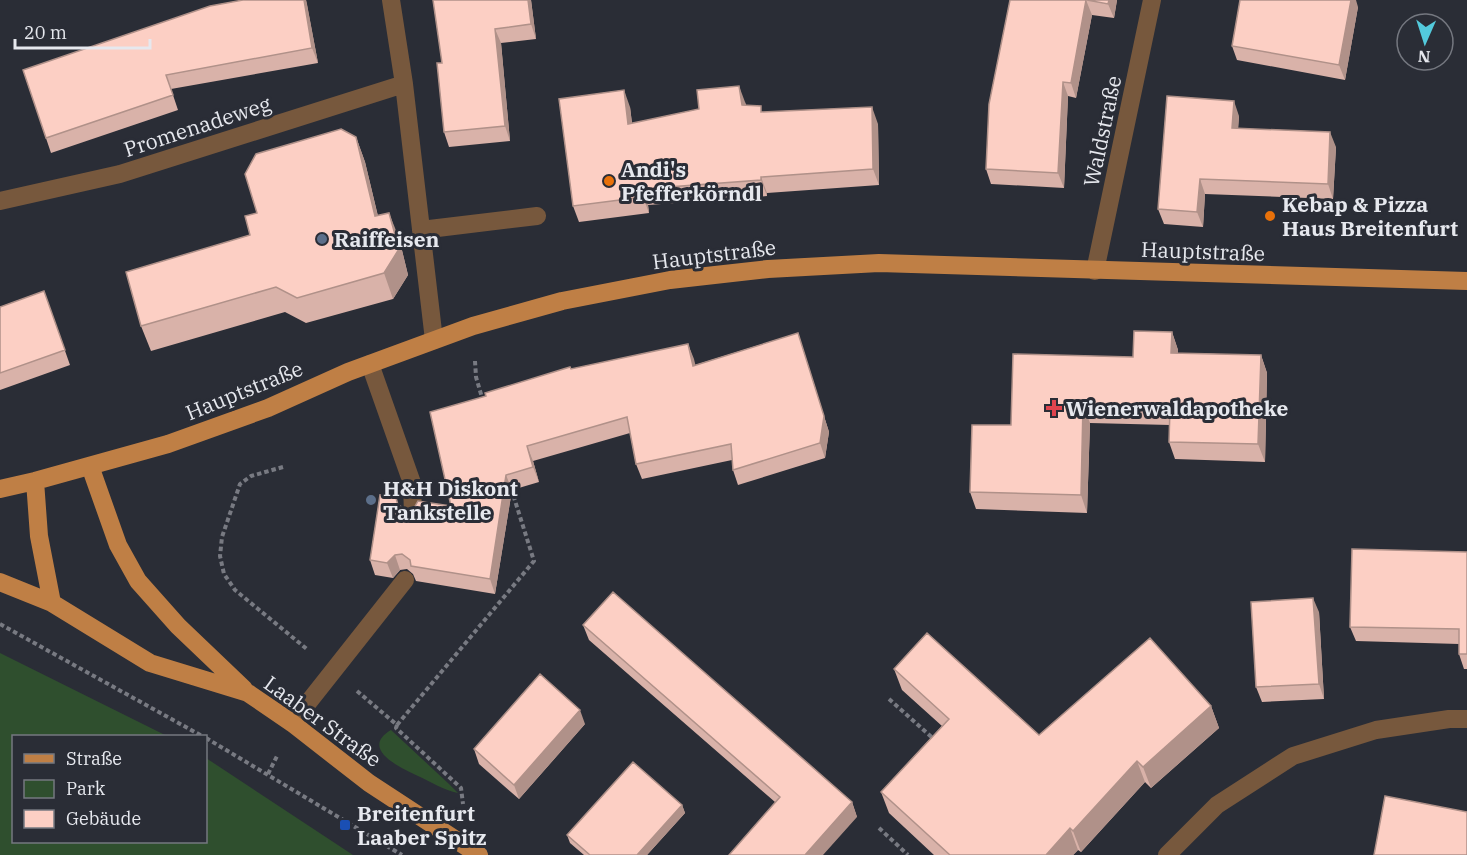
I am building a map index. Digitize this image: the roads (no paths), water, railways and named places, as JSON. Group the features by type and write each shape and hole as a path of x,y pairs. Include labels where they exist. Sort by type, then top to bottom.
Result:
{"main road":[{"name":"Hauptstraße","path":"0,489 168,444 256,412 348,372 473,326 562,302 670,280 768,268 879,263 1467,281"},
{"path":"90,466 118,545 138,581 178,626 248,693"},
{"path":"35,481 39,536 52,603"},
{"name":"Laaber Straße","path":"0,582 52,603 150,663 248,693 292,723 369,783 475,852"}],"street":[{"path":"392,0 434,340"},
{"name":"Waldstraße","path":"1095,271 1152,0"},
{"name":"Promenadeweg","path":"0,201 120,174 404,84"},
{"path":"421,230 537,216"},
{"path":"370,364 412,483 413,514"},
{"path":"292,723 405,580"},
{"path":"1167,855 1217,805 1293,756 1376,730 1449,719 1467,719"}],"place":[{"name":"Andi's Pfefferkörndl","path":"609,181"},
{"name":"Kebap & Pizza Haus Breitenfurt","path":"1270,216"},
{"name":"Raiffeisen","path":"322,239"},
{"name":"Wienerwaldapotheke","path":"1054,408"},
{"name":"H&H Diskont Tankstelle","path":"371,500"},
{"name":"Breitenfurt Laaber Spitz","path":"345,825"}]}
